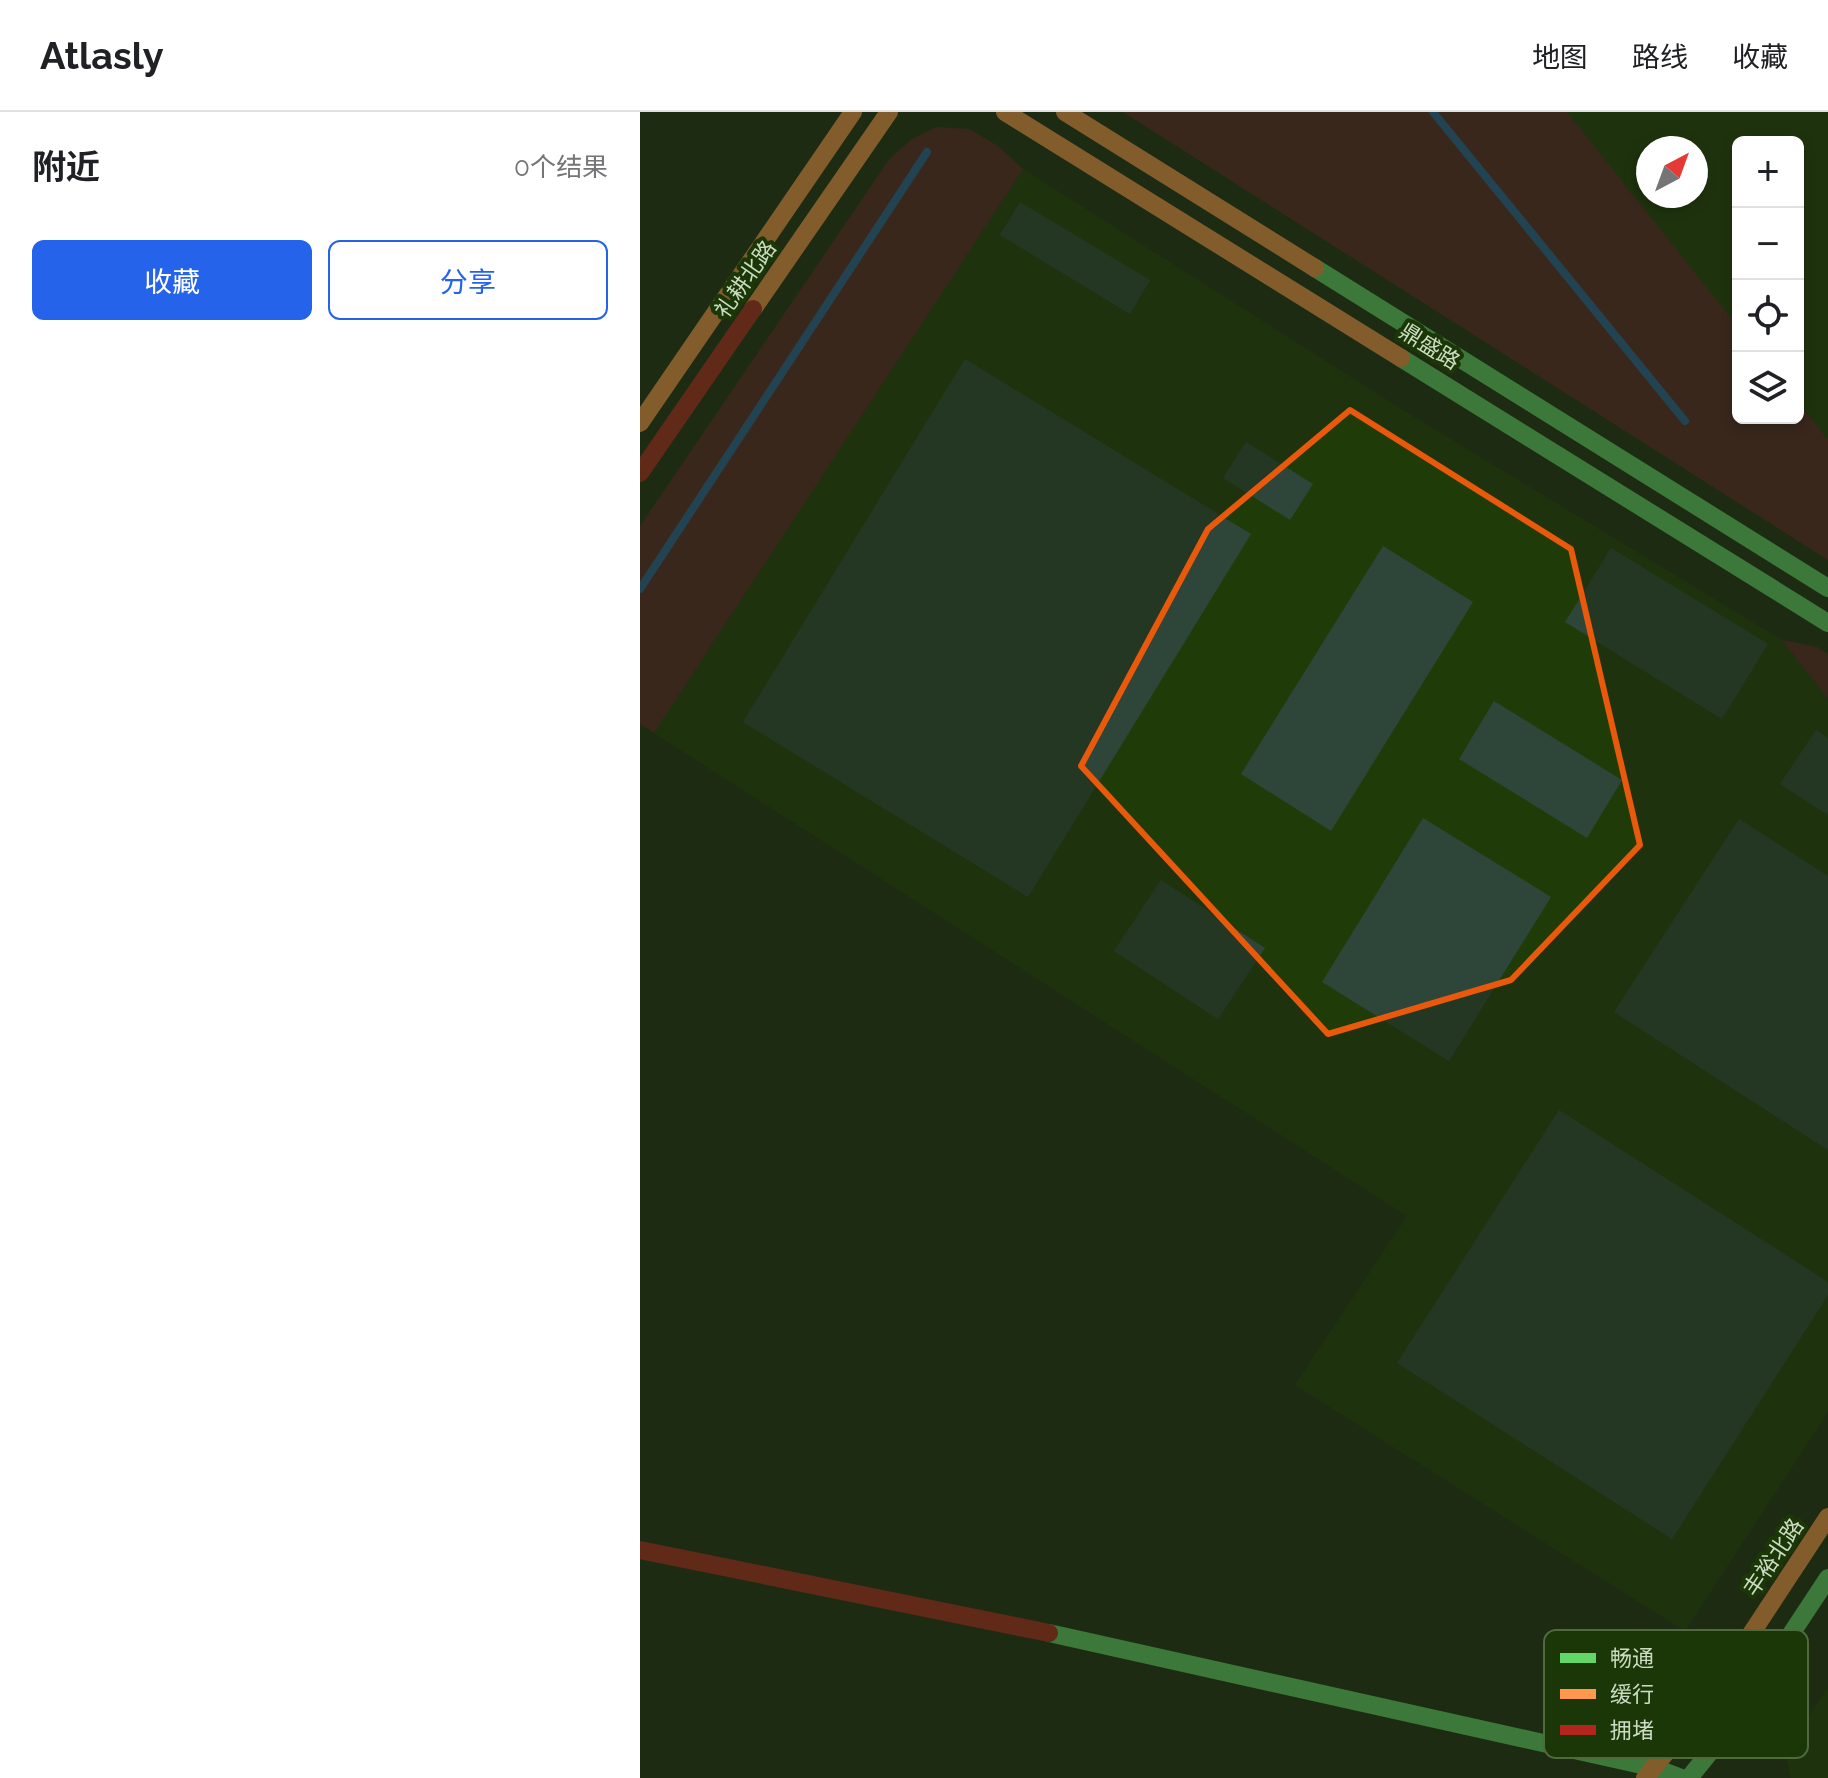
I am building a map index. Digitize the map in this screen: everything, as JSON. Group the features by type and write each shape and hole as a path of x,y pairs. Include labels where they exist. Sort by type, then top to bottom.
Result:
{"main road":[{"name":"礼耕北路","path":"640,423 853,112"},
{"name":"礼耕北路","path":"640,473 889,112"},
{"name":"鼎盛路","path":"1005,112 1828,623"},
{"name":"鼎盛路","path":"1065,112 1828,588"},
{"name":"丰裕北路","path":"1754,1630 1828,1517"},
{"path":"640,1550 1098,1643 1544,1748"},
{"path":"1794,1630 1828,1578"},
{"path":"1586,1758 1681,1778"},
{"path":"1689,1778 1705,1758"}],"highlighted area":[{"path":"1350,410 1571,549 1640,845 1511,980 1328,1034 1081,766 1208,529"}],"shaded area":[{"path":"1123,112 1567,112 1636,199 1636,208 1643,208 1732,319 1732,424 1804,424 1804,410 1828,440 1828,560"},
{"path":"1562,112 1828,112 1828,446 1804,416 1804,136 1732,136 1732,328 1637,208 1708,208 1708,136 1636,136 1636,206"},
{"path":"936,127 969,129 998,146 1023,169 654,733 640,724 640,526 890,158 912,139"},
{"path":"1023,169 1401,409 1782,640 1828,699 1828,1412 1686,1630 1295,1385 1407,1216 654,733"},
{"path":"1782,640 1817,647 1828,654 1828,699"},
{"path":"1828,1688 1828,1778 1791,1778 1788,1758 1808,1758 1808,1718"}],"building":[{"path":"1020,202 1150,280 1130,314 1000,235"},
{"path":"965,359 1251,534 1028,897 743,722"},
{"path":"1246,442 1313,484 1290,520 1223,478"},
{"path":"1383,546 1473,602 1331,831 1241,774"},
{"path":"1611,548 1768,644 1722,719 1565,622"},
{"path":"1494,701 1622,780 1587,838 1459,759"},
{"path":"1816,730 1828,738 1828,815 1780,784"},
{"path":"1423,818 1551,897 1449,1061 1322,982"},
{"path":"1739,819 1828,876 1828,1150 1614,1012"},
{"path":"1161,880 1265,948 1218,1019 1114,951"},
{"path":"1559,1110 1828,1282 1828,1295 1672,1539 1397,1363"}],"waterway":[{"path":"1433,112 1685,421"},
{"path":"640,589 927,152"}],"traffic: fast":[{"path":"1315,268 1828,588"},
{"path":"1401,358 1828,623"},
{"path":"1794,1630 1828,1578"},
{"path":"1049,1633 1544,1743"},
{"path":"1610,1758 1655,1768 1681,1778"},
{"path":"1689,1778 1705,1758"}],"traffic: slow":[{"path":"640,423 853,112"},
{"path":"753,309 889,112"},
{"path":"1005,112 1401,358"},
{"path":"1065,112 1315,268"},
{"path":"1754,1630 1828,1517"},
{"path":"1645,1778 1661,1758"}],"traffic: jam":[{"path":"640,473 753,309"},
{"path":"640,1550 1049,1633"}]}
